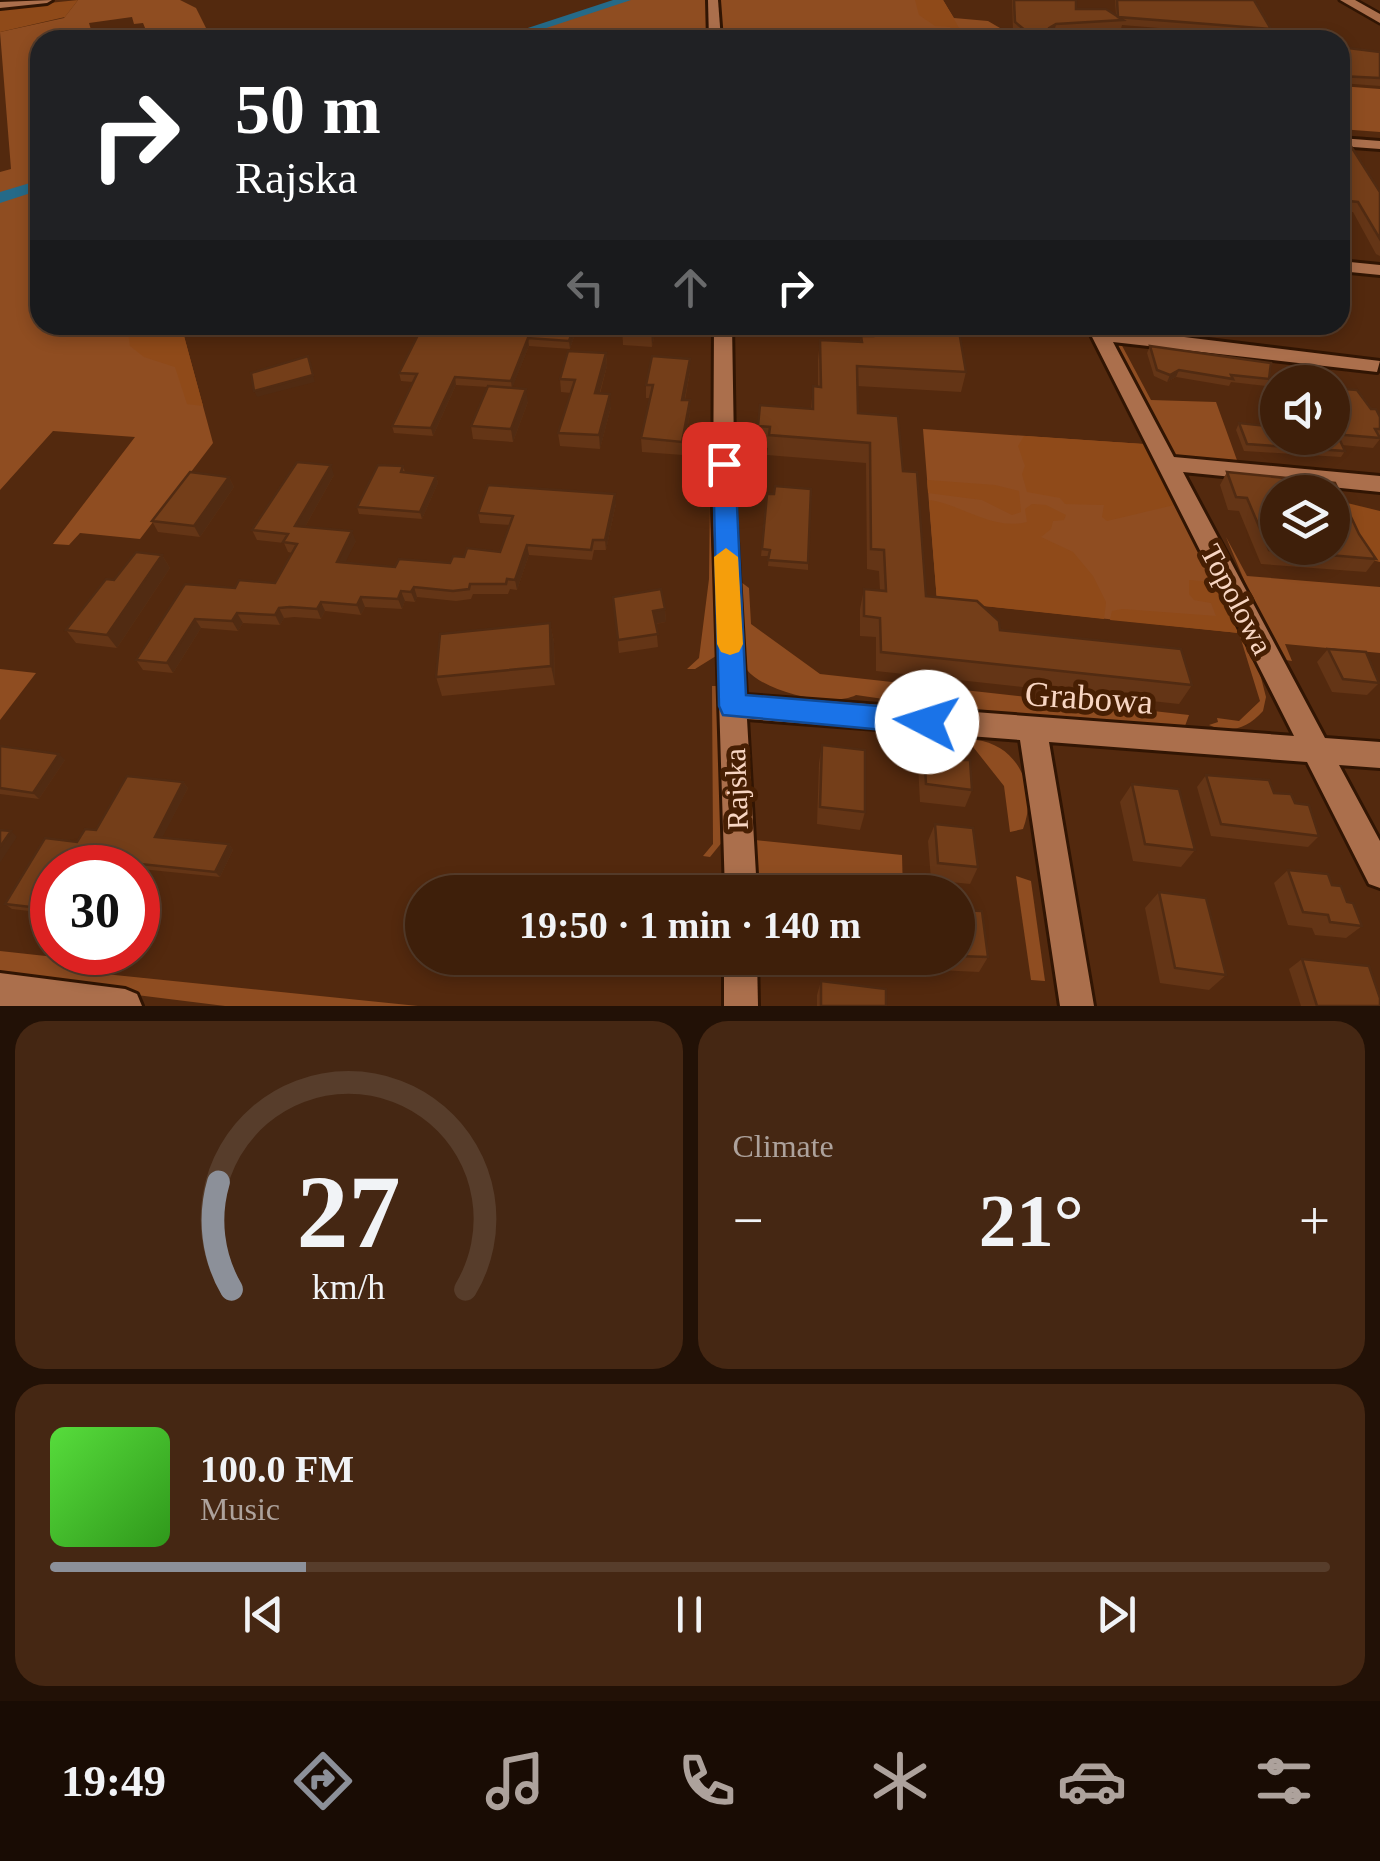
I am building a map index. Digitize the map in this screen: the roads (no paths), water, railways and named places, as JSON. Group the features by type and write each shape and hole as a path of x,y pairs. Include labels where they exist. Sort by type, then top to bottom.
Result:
{"street":[{"path":"0,5 47,0"},
{"path":"713,0 714,30"},
{"path":"1346,0 1380,19"},
{"path":"1350,143 1380,145"},
{"path":"1350,267 1380,270"},
{"name":"Rajska","path":"723,335 724,506 739,875"},
{"name":"Topolowa","path":"1100,335 1380,873"},
{"path":"1136,335 1377,366"},
{"path":"1166,462 1380,484"},
{"name":"Grabowa","path":"733,706 1033,732 1380,755"},
{"path":"1033,732 1078,1006"},
{"path":"741,975 741,1006"},
{"path":"0,990 125,1006"}],"waterway":[{"path":"529,30 625,0"},
{"path":"0,198 30,188"}]}
